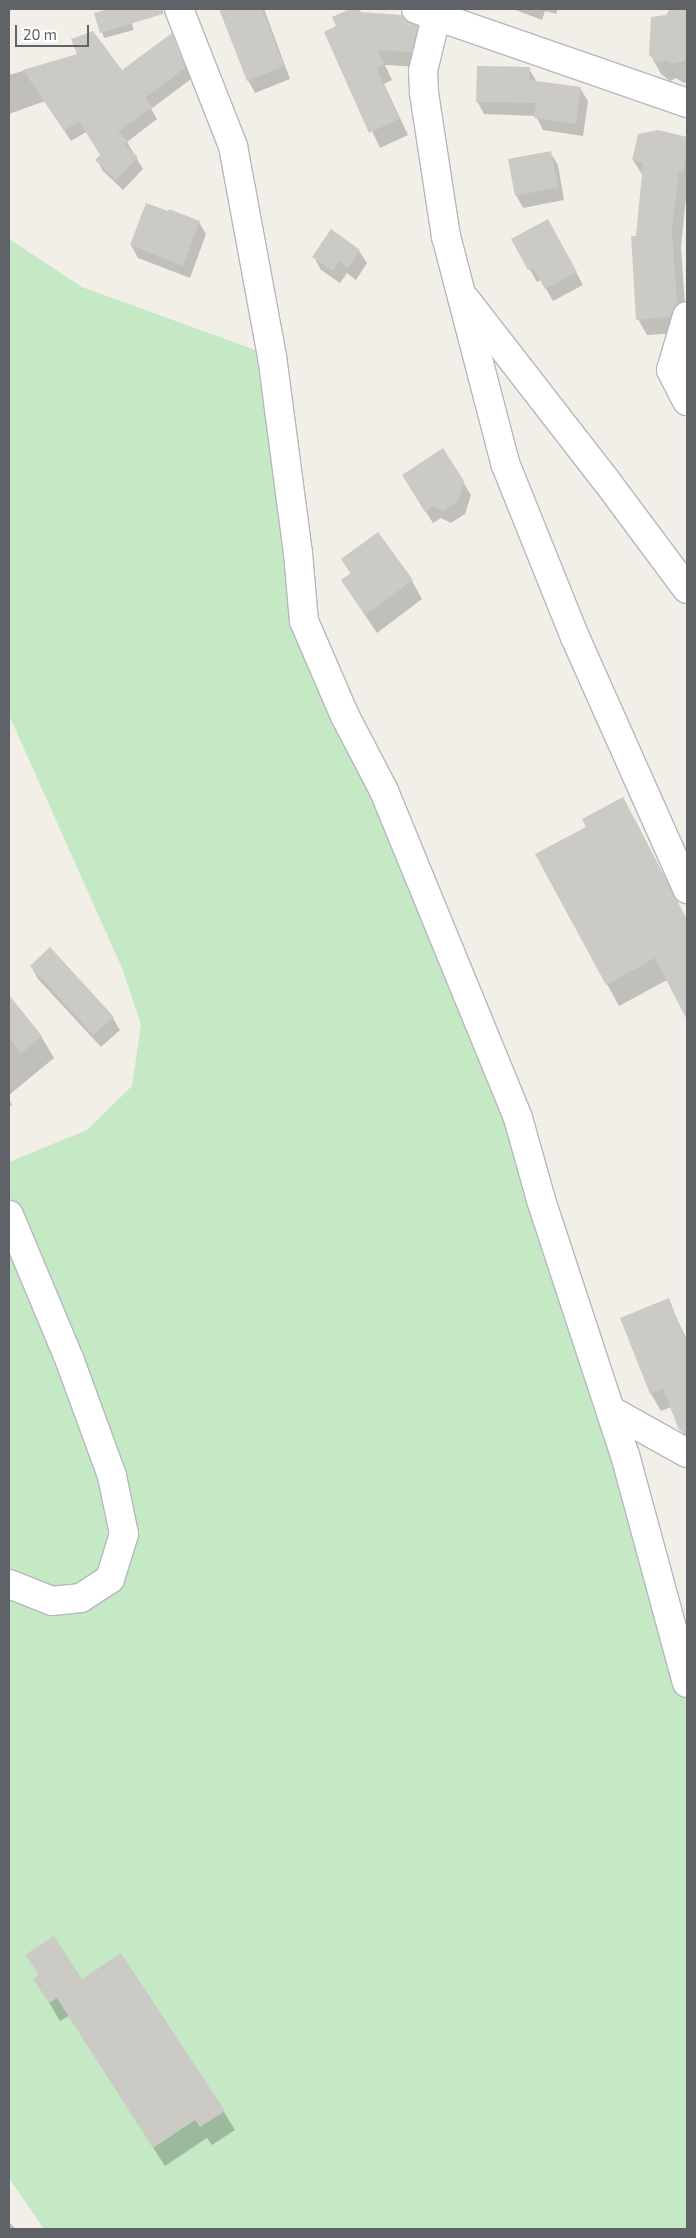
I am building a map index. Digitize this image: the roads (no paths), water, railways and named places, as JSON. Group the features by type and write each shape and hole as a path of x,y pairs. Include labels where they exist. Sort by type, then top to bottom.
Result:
{"street":[{"path":"179,9 233,146 272,356 298,552 304,621 345,716 384,791 500,1069 518,1118 541,1200 625,1455 687,1683"},
{"path":"687,103 430,11 423,71 424,93 446,236 458,290 505,463 575,637 687,890"},
{"path":"458,290 605,479 687,589"},
{"path":"687,316 671,370 687,401"},
{"path":"9,1215 80,1387 112,1476 124,1534 110,1579 81,1598 52,1601 9,1584"},
{"path":"610,1410 687,1453"}]}
